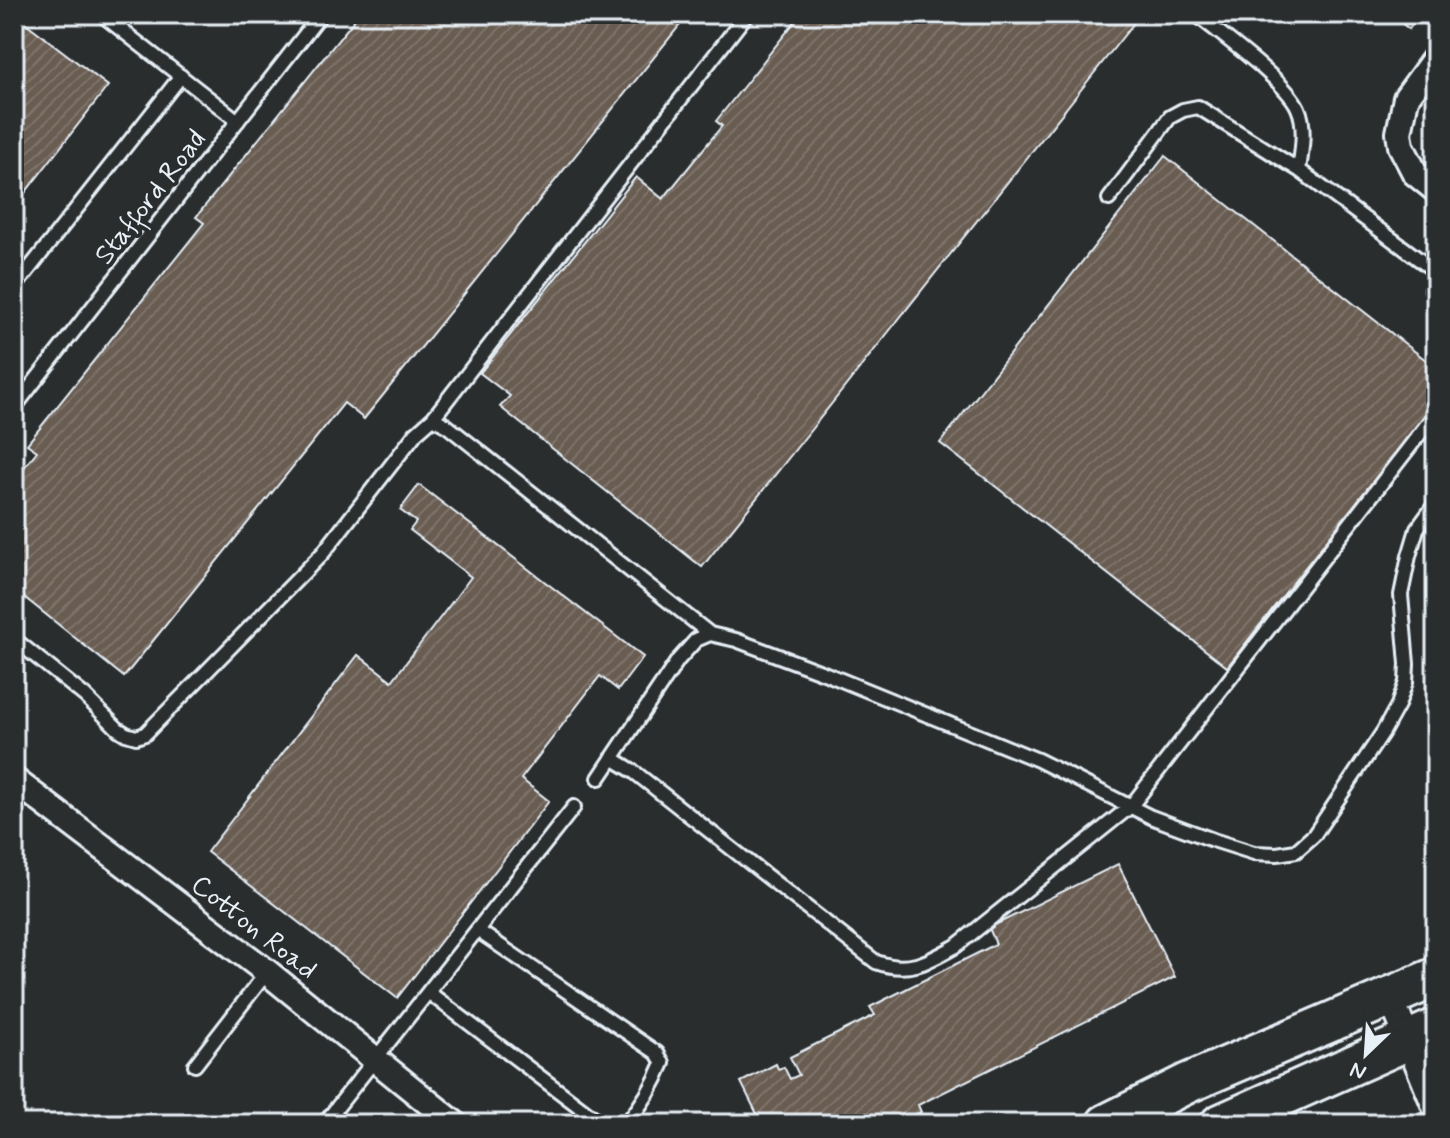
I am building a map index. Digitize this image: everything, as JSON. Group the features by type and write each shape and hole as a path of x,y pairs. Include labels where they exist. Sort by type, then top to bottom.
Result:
{"main road":[{"path":"1106,1124 1188,1083 1436,977"},
{"path":"1220,1124 1422,1033"}],"street":[{"path":"1436,57 1406,98 1399,133 1401,146 1415,173 1436,190"},
{"name":"Cotton Road","path":"14,780 267,972 455,1124"},
{"path":"1390,996 1422,1033 1436,1109"}],"lane":[{"path":"101,14 238,121"},
{"name":"Stafford Road","path":"14,408 321,14"},
{"path":"14,639 63,676 118,729 136,737 145,734 323,553 416,433 433,418 747,14"},
{"path":"1196,14 1279,83 1298,108 1304,140 1299,170"},
{"path":"14,288 181,76"},
{"path":"1109,199 1170,117 1198,107 1299,170 1436,272"},
{"path":"1436,282 1432,290 1436,294"},
{"path":"612,758 633,771 876,962 903,967 926,964 956,946 1131,806 1436,413"},
{"path":"433,418 446,425 710,634 736,640 824,673 1038,760 1151,817 1254,853 1296,851 1314,835 1398,705 1406,682 1407,664 1401,595 1417,529 1436,503"},
{"path":"599,778 678,660 696,640 710,634"},
{"path":"324,1124 574,807"},
{"path":"477,930 657,1053 663,1063 658,1075 626,1124"},
{"path":"195,1065 267,972"},
{"path":"428,992 606,1124"}],"building":[{"path":"14,14 108,86 14,207"},
{"path":"359,14 677,14 673,19 680,25 364,419 344,403 124,677 14,589 14,480 37,451 27,444 204,223 196,217"},
{"path":"801,14 1131,14 1137,19 702,567 500,407 510,396 480,373 636,177 663,199 722,126 716,121"},
{"path":"1390,14 1420,14 1409,29"},
{"path":"1165,156 1436,368 1436,401 1227,667 940,443"},
{"path":"419,485 643,657 618,690 600,676 521,779 549,801 397,998 207,852 358,655 392,681 471,577 410,530 416,522 400,510"},
{"path":"1118,864 1175,977 918,1105 921,1112 898,1124 762,1124 741,1082 776,1064 778,1069 784,1067 790,1079 799,1075 790,1057 875,1015 870,1007 996,944 989,928"}]}
